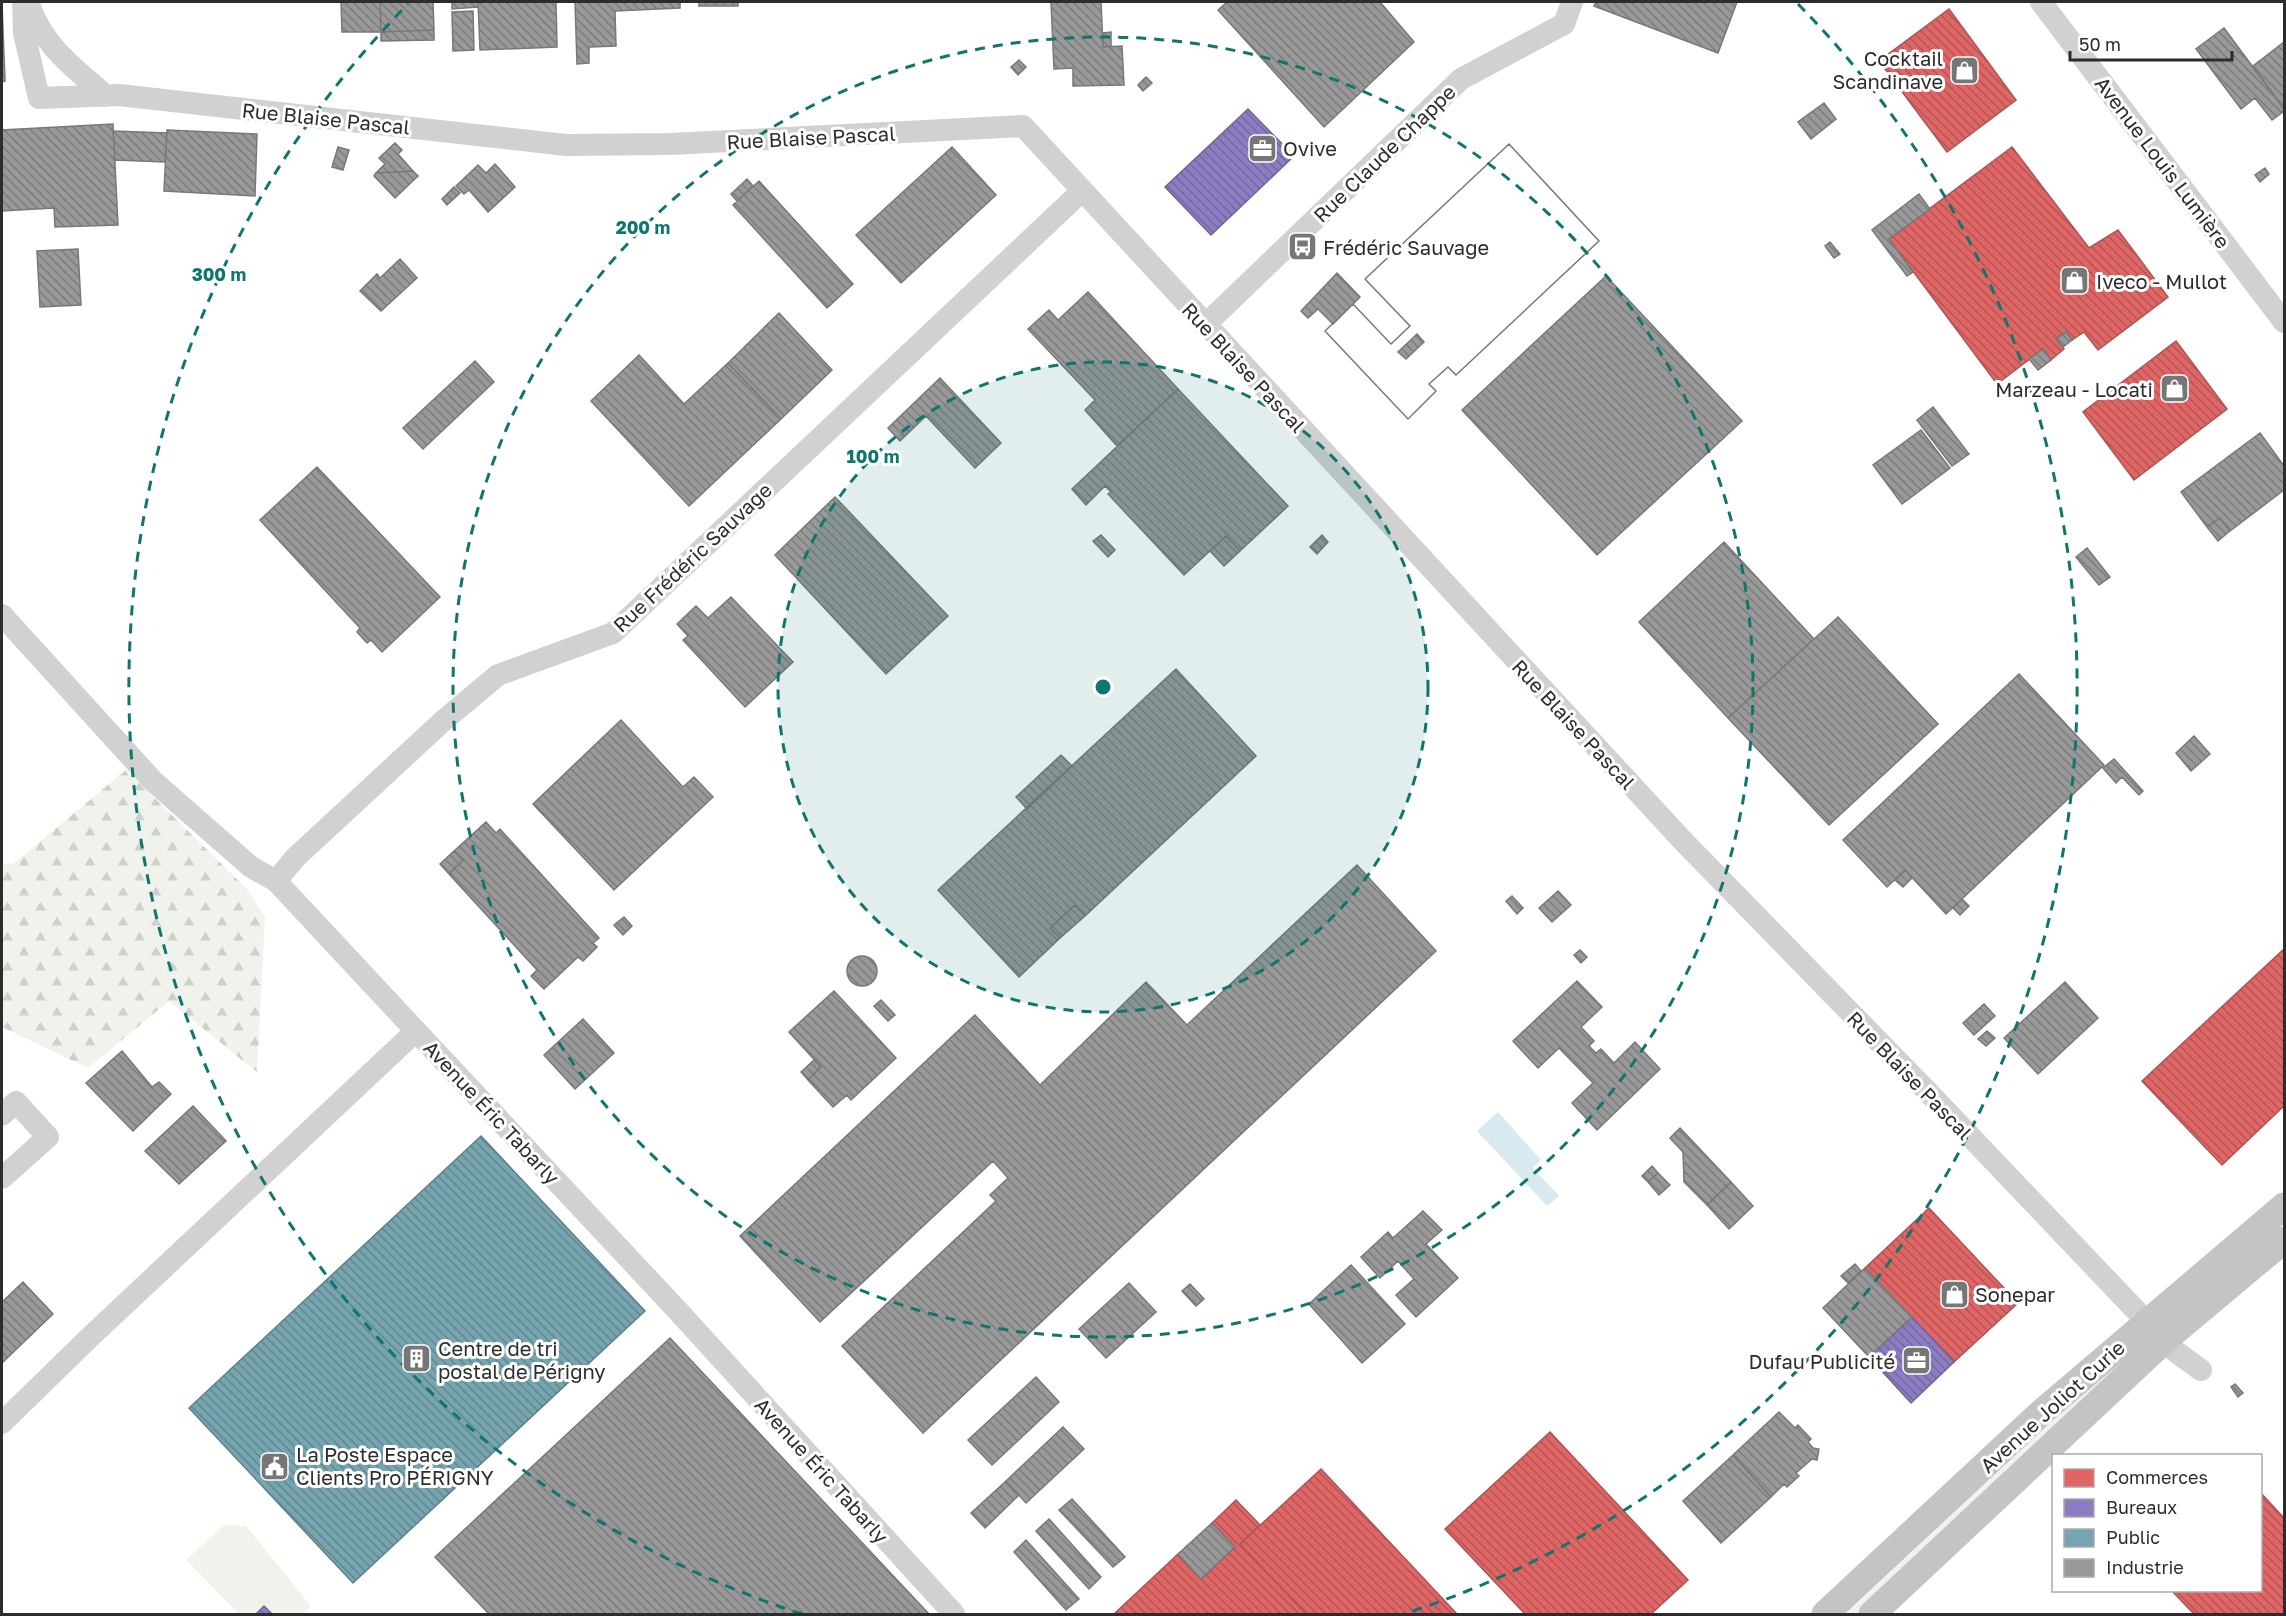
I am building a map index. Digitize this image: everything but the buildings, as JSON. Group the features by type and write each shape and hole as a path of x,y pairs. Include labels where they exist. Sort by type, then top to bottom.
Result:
{"main road":[{"name":"Avenue Joliot Curie","path":"1872,1614 2284,1206"},
{"name":"Avenue Joliot Curie","path":"1826,1614 2042,1412 2284,1240"}],"street":[{"name":"Rue Blaise Pascal","path":"23,2 24,33 39,98 119,95 566,145 670,144 1023,126 1684,842 1927,1091 2175,1351 2201,1371"},
{"path":"28,2 34,20 58,55 106,96"},
{"name":"Rue Claude Chappe","path":"1205,325 1461,79 1564,24 1572,2"},
{"name":"Avenue Louis Lumière","path":"2041,2 2284,322"},
{"name":"Rue Frédéric Sauvage","path":"276,881 295,858 443,721 498,675 613,633 1082,191"},
{"path":"2,615 153,781 251,867 276,881 416,1031"},
{"name":"Avenue Éric Tabarly","path":"2,1423 89,1338 416,1031 678,1311 954,1614"},
{"path":"2,1114 16,1102 48,1137 5,1167"}],"green space":[{"path":"126,770 246,888 265,917 257,1072 169,1001 88,1068 2,1027 2,863 13,864"},
{"path":"2284,1216 2284,1224 2180,1312 1857,1614 1846,1614 2115,1363"},
{"path":"224,1525 246,1526 311,1606 303,1614 272,1614 264,1607 256,1614 239,1614 186,1560"}],"shaded area":[{"path":"1498,1112 1541,1160 1533,1168 1559,1196 1547,1206 1477,1131"}],"place":[{"name":"Cocktail Scandinave","path":"1964,70"},
{"name":"Ovive","path":"1262,148"},
{"name":"Frédéric Sauvage","path":"1302,247"},
{"name":"Iveco - Mullot","path":"2075,281"},
{"name":"Marzeau - Locati","path":"2174,389"},
{"name":"Sonepar","path":"1954,1294"},
{"name":"Centre de tri postal de Périgny","path":"417,1359"},
{"name":"Dufau Publicité","path":"1916,1361"},
{"name":"La Poste Espace Clients Pro PÉRIGNY","path":"275,1466"}]}
